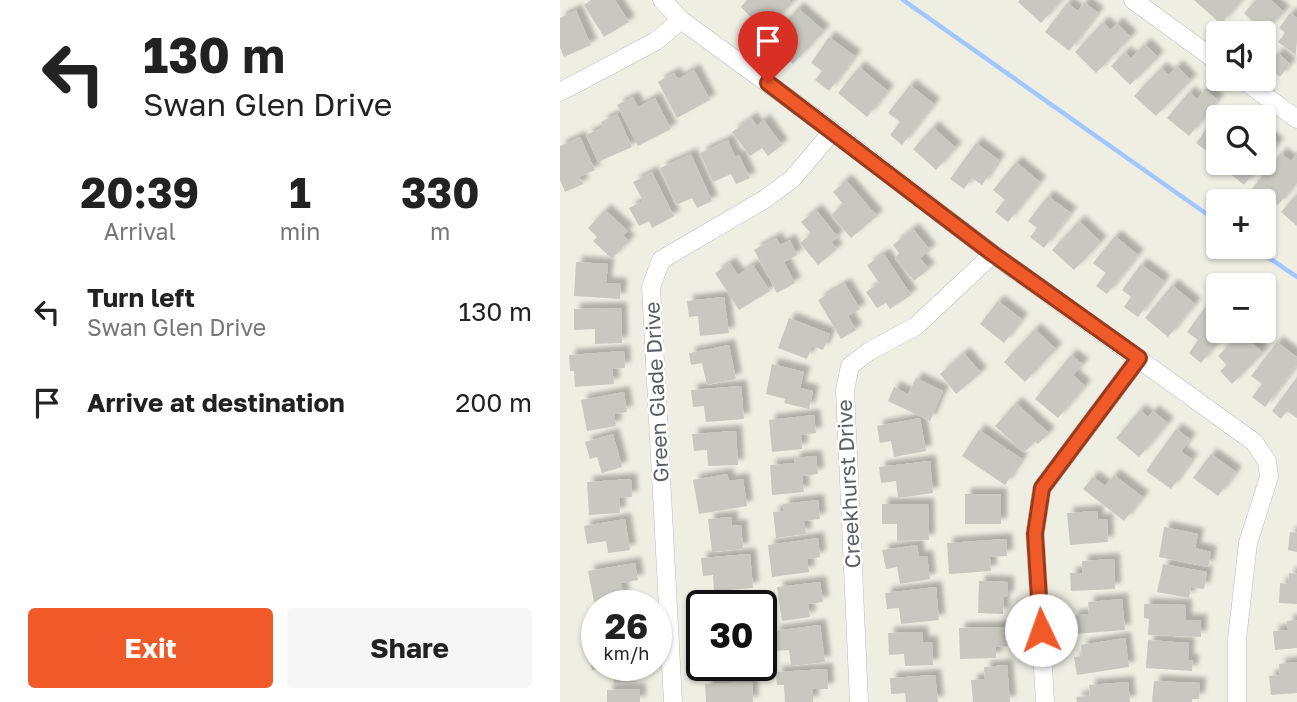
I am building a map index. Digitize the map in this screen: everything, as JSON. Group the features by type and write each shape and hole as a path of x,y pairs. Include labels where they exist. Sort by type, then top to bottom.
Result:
{"street":[{"path":"662,0 681,20 833,131 993,254 1254,442 1267,461 1269,477 1248,543 1237,639 1237,702"},
{"path":"1133,0 1206,53"},
{"path":"560,92 656,41 681,20"},
{"path":"1258,91 1297,119"},
{"name":"Green Glade Drive","path":"673,702 651,287 661,260 765,200 792,180 833,131"},
{"name":"Creekhurst Drive","path":"859,702 845,390 850,366 867,352 916,326 993,254"},
{"path":"1045,702 1035,534 1042,488 1139,358"}],"building":[{"path":"591,0 615,0 629,22 604,37 584,5"},
{"path":"747,0 789,0 792,3 759,37 748,26 754,21 741,7"},
{"path":"1062,0 1041,23 1018,2"},
{"path":"1194,0 1242,0 1224,21 1218,21"},
{"path":"1256,0 1271,0 1284,12 1275,21 1252,21 1244,13"},
{"path":"1084,2 1098,13 1069,51 1045,32 1067,3 1078,11"},
{"path":"798,8 824,31 793,64 782,54 791,45 777,32"},
{"path":"576,10 591,45 564,57 560,47 560,18"},
{"path":"1290,13 1297,18 1296,55 1278,42 1285,33 1279,28"},
{"path":"1103,22 1111,30 1117,23 1131,37 1096,73 1075,52"},
{"path":"829,37 855,56 829,91 815,80 822,71 811,63"},
{"path":"1145,44 1158,57 1130,85 1111,66 1125,52 1131,58"},
{"path":"1278,53 1290,64 1280,77 1276,74"},
{"path":"1177,66 1191,80 1156,116 1134,96 1161,68 1169,75"},
{"path":"859,67 888,91 867,117 838,93"},
{"path":"694,70 710,100 677,118 658,82 674,73 678,79"},
{"path":"910,85 934,104 902,145 890,135 900,122 888,113"},
{"path":"1205,89 1218,100 1214,105 1206,105 1206,115 1189,136 1167,118 1189,92 1197,99"},
{"path":"633,97 638,107 655,98 671,129 638,146 617,105"},
{"path":"617,114 632,147 598,162 586,135 604,127 601,122"},
{"path":"751,118 757,126 764,120 782,145 768,156 762,148 750,156 732,132"},
{"path":"933,127 956,148 936,170 913,149"},
{"path":"1206,129 1206,151 1196,143"},
{"path":"580,137 595,170 579,177 583,184 565,192 560,180 560,146"},
{"path":"728,140 735,157 739,155 750,178 736,184 731,174 713,182 700,153"},
{"path":"976,143 999,160 982,185 972,178 964,189 950,179"},
{"path":"1281,153 1291,161 1297,154 1297,183 1278,205 1276,189 1252,189 1263,175 1276,175 1276,159"},
{"path":"691,154 712,201 697,208 692,198 676,205 660,168"},
{"path":"1016,162 1040,182 1008,222 995,212 1005,200 993,190"},
{"path":"652,172 674,216 652,228 649,221 639,226 629,208 643,201 633,182"},
{"path":"1232,175 1252,175 1244,185"},
{"path":"846,180 877,216 851,238 831,215 843,204 833,192"},
{"path":"1297,194 1297,226 1281,212"},
{"path":"1048,196 1071,213 1044,248 1030,237 1037,228 1028,221"},
{"path":"605,210 628,231 623,235 629,241 612,259 593,241 597,237 588,228"},
{"path":"816,210 838,237 831,242 837,249 818,265 800,243 811,234 801,222"},
{"path":"1079,221 1101,242 1074,270 1052,250"},
{"path":"913,229 930,250 920,258 929,269 914,281 895,258 899,253 893,245"},
{"path":"1115,236 1138,255 1107,294 1096,286 1106,273 1093,263"},
{"path":"776,238 780,245 790,240 797,255 784,262 795,283 777,293 754,250"},
{"path":"884,254 911,295 890,309 886,303 877,308 866,292 879,283 867,265"},
{"path":"576,262 608,264 606,283 621,284 620,299 574,296"},
{"path":"730,263 738,275 753,265 770,291 739,310 715,273"},
{"path":"1141,264 1164,281 1138,317 1124,307 1131,297 1122,290"},
{"path":"845,284 860,309 848,316 856,330 841,339 818,300"},
{"path":"1172,285 1195,304 1168,337 1145,318"},
{"path":"724,297 729,333 700,336 698,316 689,317 687,301"},
{"path":"998,301 1022,319 1004,343 980,324"},
{"path":"1206,306 1206,343 1217,343 1201,363 1189,353 1198,340 1187,332"},
{"path":"621,308 622,343 595,344 595,329 574,330 574,309"},
{"path":"789,318 830,334 823,350 812,346 807,359 778,348"},
{"path":"1035,329 1056,349 1025,382 1004,362"},
{"path":"1277,342 1297,357 1297,365 1265,407 1252,397 1262,384 1251,376"},
{"path":"1231,343 1253,343 1263,353 1232,384 1220,371 1227,365 1218,356"},
{"path":"729,345 736,379 707,385 702,363 691,365 689,353"},
{"path":"624,351 625,368 612,369 614,384 575,387 569,355"},
{"path":"964,353 981,373 956,394 940,374"},
{"path":"1071,355 1083,364 1073,375 1085,386 1058,418 1035,399"},
{"path":"772,364 804,372 800,388 813,391 809,409 784,403 785,399 766,394"},
{"path":"1297,377 1297,418 1287,411 1281,419 1272,411"},
{"path":"916,378 943,391 930,421 888,401 894,387 908,394"},
{"path":"741,386 744,419 706,422 704,406 693,407 691,390"},
{"path":"624,392 627,412 614,414 616,426 587,431 581,400"},
{"path":"1016,403 1049,433 1038,444 1035,441 1024,453 995,426"},
{"path":"1140,410 1148,417 1153,411 1168,423 1139,457 1116,438"},
{"path":"814,415 816,433 801,435 802,449 772,452 769,420"},
{"path":"920,418 926,451 894,457 891,441 880,443 877,426"},
{"path":"1176,429 1190,439 1181,452 1192,459 1171,489 1146,471"},
{"path":"979,430 1022,459 1005,485 962,456"},
{"path":"736,431 738,465 708,466 707,450 694,451 692,434"},
{"path":"613,434 622,467 602,473 597,457 590,459 585,442"},
{"path":"1211,454 1236,472 1218,496 1193,478"},
{"path":"816,456 818,474 802,476 804,492 772,495 770,465 795,463 794,458"},
{"path":"930,461 933,493 898,498 896,481 881,483 879,467"},
{"path":"727,474 729,481 743,479 747,506 699,514 693,480"},
{"path":"1114,475 1143,497 1124,521 1083,489 1093,477 1105,486"},
{"path":"631,479 632,497 619,498 620,513 589,515 587,482"},
{"path":"965,494 1001,494 1001,524 965,524"},
{"path":"818,500 820,519 804,521 806,534 776,538 773,512 784,511 783,504"},
{"path":"882,504 928,504 929,540 897,541 897,524 882,524"},
{"path":"1097,511 1098,520 1107,519 1108,542 1070,545 1067,513"},
{"path":"732,517 732,526 741,525 743,549 712,552 708,519"},
{"path":"625,519 630,550 608,553 606,541 587,544 584,526"},
{"path":"1164,527 1198,534 1195,548 1211,552 1208,567 1159,557"},
{"path":"1290,532 1297,533 1297,552 1288,550"},
{"path":"818,538 820,557 807,559 809,572 772,577 768,545"},
{"path":"1006,539 1007,556 990,557 991,571 949,574 947,543"},
{"path":"917,545 919,557 927,556 930,579 900,584 897,567 886,569 882,550"},
{"path":"750,554 753,588 714,590 713,575 703,576 701,558"},
{"path":"1114,559 1115,589 1071,591 1070,573 1082,573 1082,561"},
{"path":"635,563 638,580 621,583 622,590 592,590 588,571"},
{"path":"1163,564 1207,572 1204,589 1191,587 1189,598 1157,592"},
{"path":"1289,573 1297,574 1297,604 1279,603 1280,583 1288,584"},
{"path":"979,581 1008,582 1008,597 1004,597 1003,614 978,613"},
{"path":"820,582 823,602 808,604 810,617 782,621 777,587"},
{"path":"936,587 939,620 901,624 899,608 887,609 885,593"},
{"path":"1122,599 1125,630 1074,634 1072,616 1089,614 1088,602"},
{"path":"1144,604 1186,605 1186,620 1201,620 1201,637 1148,635 1149,619 1144,618"},
{"path":"1297,620 1297,648 1275,650 1273,631 1288,630 1287,621"},
{"path":"820,625 825,662 791,666 789,650 777,651 777,631"},
{"path":"1010,627 1011,646 996,647 996,658 960,659 959,628"},
{"path":"922,632 923,642 932,642 933,665 905,666 904,654 889,655 888,633"},
{"path":"1125,638 1129,667 1077,675 1074,657 1082,656 1081,645"},
{"path":"1148,640 1189,643 1188,660 1193,660 1192,671 1146,668"},
{"path":"1297,662 1297,693 1271,695 1269,676 1280,675 1279,664"},
{"path":"1007,665 1010,702 973,702 971,680 985,679 984,667"},
{"path":"827,669 828,689 813,689 813,702 785,702 784,685 777,685 777,672"},
{"path":"935,675 938,702 906,702 905,693 891,694 890,678"},
{"path":"614,681 634,681 634,682 614,684"},
{"path":"1154,681 1200,683 1199,699 1192,699 1192,702 1152,702"},
{"path":"752,682 753,702 706,702 705,684"},
{"path":"1128,682 1130,702 1077,702 1076,697 1090,696 1089,685"},
{"path":"640,689 640,702 607,702 607,690"}],"waterway":[{"path":"903,0 1206,214"},
{"path":"1271,259 1297,277"}],"route":[{"path":"768,83 993,254 1139,358 1042,488 1035,534 1041,630"}]}
